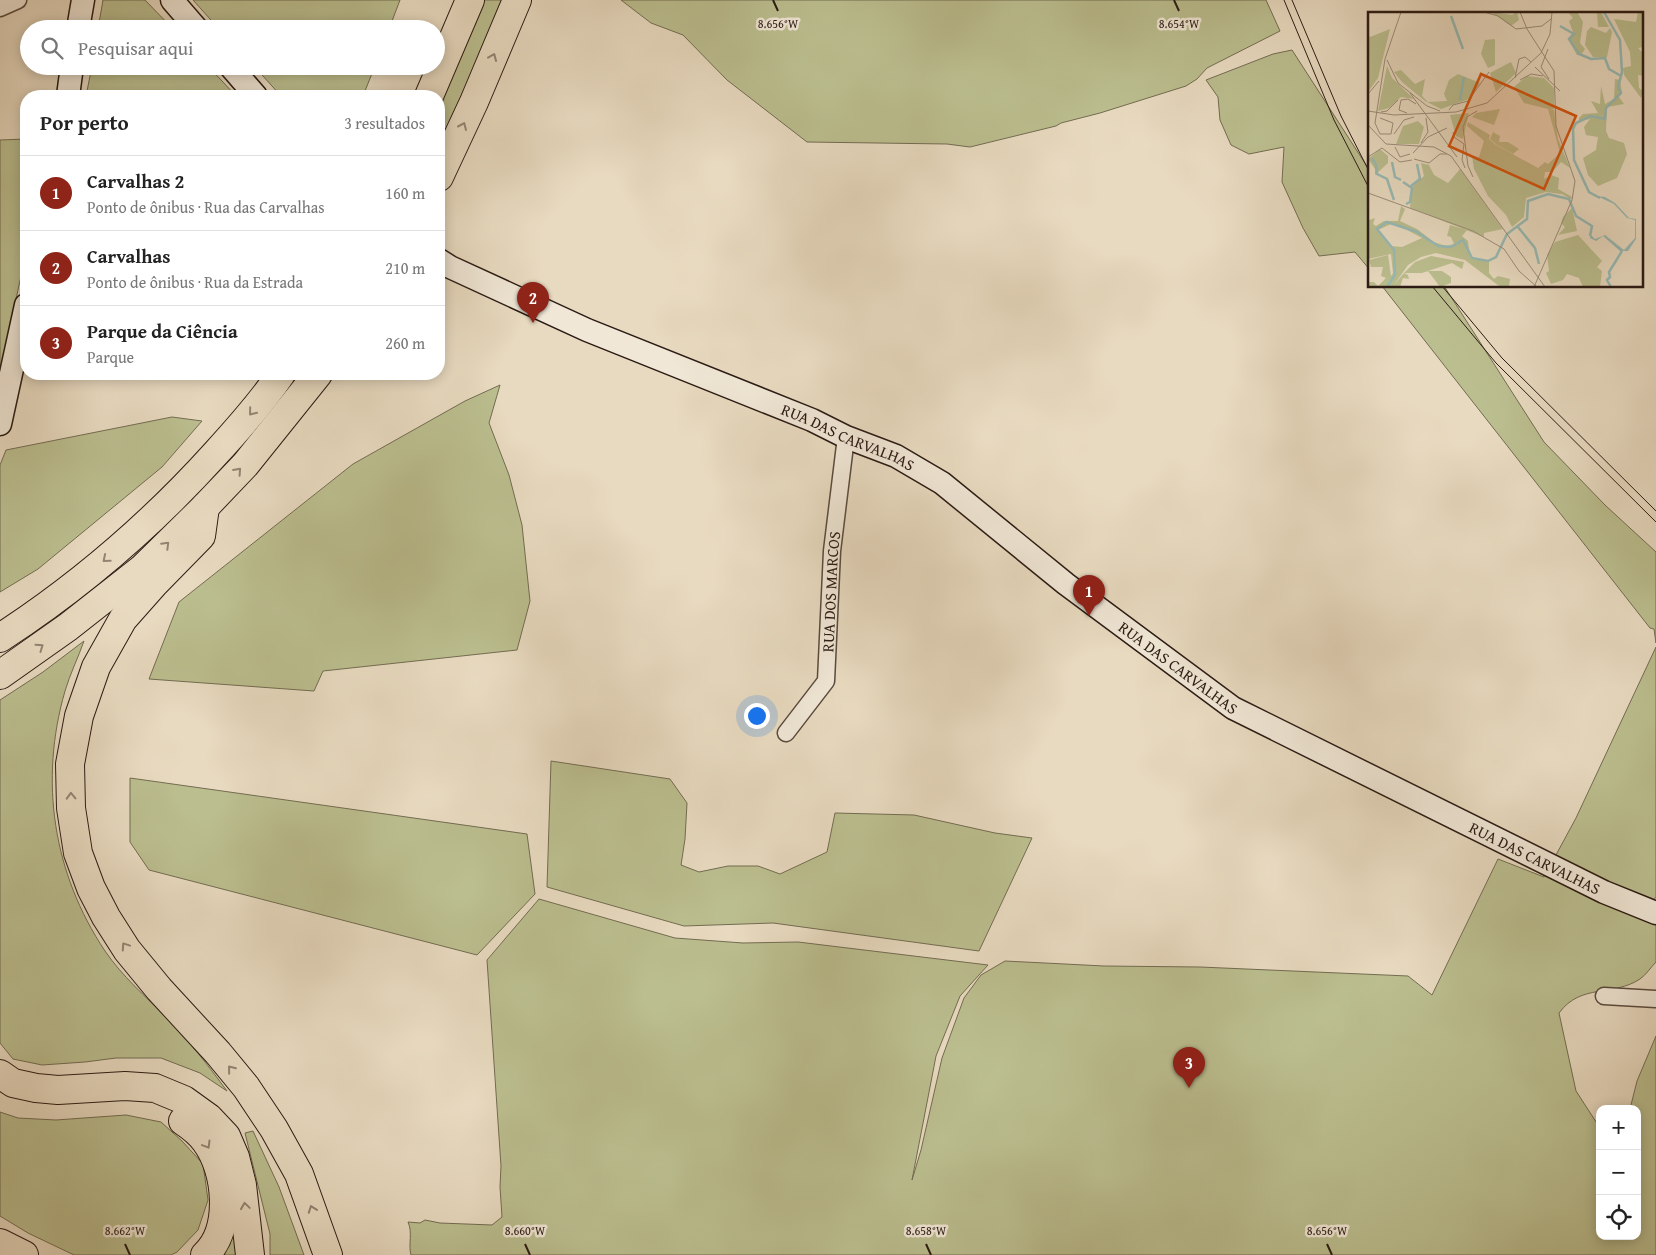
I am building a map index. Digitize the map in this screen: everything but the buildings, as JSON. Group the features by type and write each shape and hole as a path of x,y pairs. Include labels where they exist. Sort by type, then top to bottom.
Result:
{"highway":[{"path":"445,59 470,0"},
{"path":"445,164 474,102 517,0"},
{"path":"432,90 438,75"},
{"path":"0,638 75,585 129,540 195,477 240,426 276,380"},
{"path":"0,675 68,628 143,568 205,507 268,438 313,380"},
{"path":"205,507 201,536 123,619 96,667 82,707 70,764 72,808 78,853 91,888 106,917 127,950 159,990 224,1060 246,1087 274,1129 298,1174 328,1255"},
{"path":"0,1074 13,1083 58,1090 124,1086 155,1088 184,1100 209,1118 226,1136 235,1157 242,1185 250,1255"},
{"path":"0,1097 30,1106 58,1107 126,1101 154,1106 176,1116 198,1131 208,1144 224,1188 224,1210 219,1232 205,1255"},
{"path":"0,1243 24,1255"}],"street":[{"path":"0,8 18,0"},
{"path":"80,20 83,0"},
{"path":"172,0 189,20"},
{"path":"69,90 71,75"},
{"path":"238,75 251,90"},
{"name":"RUA DAS CARVALHAS","path":"445,264 587,330 812,420 846,437 896,456 942,483 1066,584 1233,708 1604,892 1656,912"},
{"path":"0,424 20,332"},
{"name":"RUA DOS MARCOS","path":"786,733 826,681 832,551 846,437"},
{"path":"1604,996 1656,999"}],"green space":[{"path":"103,0 145,0 164,20 100,20"},
{"path":"193,0 400,0 392,20 211,20"},
{"path":"484,0 502,0 445,131 445,94"},
{"path":"621,0 1266,0 1280,31 1207,68 1197,79 1186,86 1056,126 970,147 947,144 807,142 727,80 683,35 651,23"},
{"path":"1292,50 1368,168 1368,268 1355,252 1319,256 1303,228 1282,182 1284,147 1249,154 1231,145 1220,120 1218,97 1206,80 1273,54"},
{"path":"90,75 216,75 230,90 87,90"},
{"path":"262,75 371,75 365,90 276,90"},
{"path":"20,139 20,281 0,373 0,140"},
{"path":"1384,288 1445,288 1544,442 1605,505 1656,552 1656,643 1654,629 1650,628"},
{"path":"500,385 489,423 509,475 522,525 530,601 517,650 323,671 314,691 149,679 179,602 353,464 465,401"},
{"path":"172,417 202,421 162,467 38,569 0,592 0,465 6,450"},
{"path":"84,641 65,691 57,725 53,759 56,826 73,890 87,921 105,951 127,978 183,1035 227,1091 200,1073 161,1058 116,1058 42,1065 13,1059 0,1043 0,700 43,672"},
{"path":"1656,647 1656,897 1649,907 1656,919 1656,962 1640,979 1619,988 1587,994 1577,998 1559,1013 1576,1091 1596,1122 1596,1240 1641,1240 1641,1105 1631,1105 1637,1081 1656,1036 1656,1255 411,1255 408,1222 420,1223 425,1220 440,1223 492,1225 502,1217 501,1166 487,960 539,899 675,938 743,943 798,942 988,965 960,996 936,1056 912,1180 921,1150 942,1058 964,998 981,975 1005,961 1408,976 1432,995 1498,859 1544,877 1576,818"},
{"path":"551,761 670,779 687,803 681,865 699,872 728,866 758,866 780,874 827,852 835,813 914,815 995,833 1032,838 979,951 773,923 684,926 547,887"},
{"path":"130,778 527,834 535,894 477,955 149,870 130,842"},
{"path":"0,1112 18,1118 56,1120 126,1115 161,1122 203,1164 208,1200 198,1230 177,1252 171,1255 74,1255 28,1233 0,1216"},
{"path":"253,1131 279,1187 304,1255 270,1255 270,1234 245,1133"},
{"path":"233,1228 237,1255 224,1255"}],"tram line":[{"path":"1284,0 1334,120 1368,186"},
{"path":"1292,0 1341,116 1368,169"},
{"path":"1434,288 1496,363 1656,522"},
{"path":"1444,288 1502,358 1656,511"}],"place":[{"name":"Carvalhas","path":"533,323"},
{"name":"Carvalhas 2","path":"1089,616"},
{"name":"Parque da Ciência","path":"1189,1088"}]}
